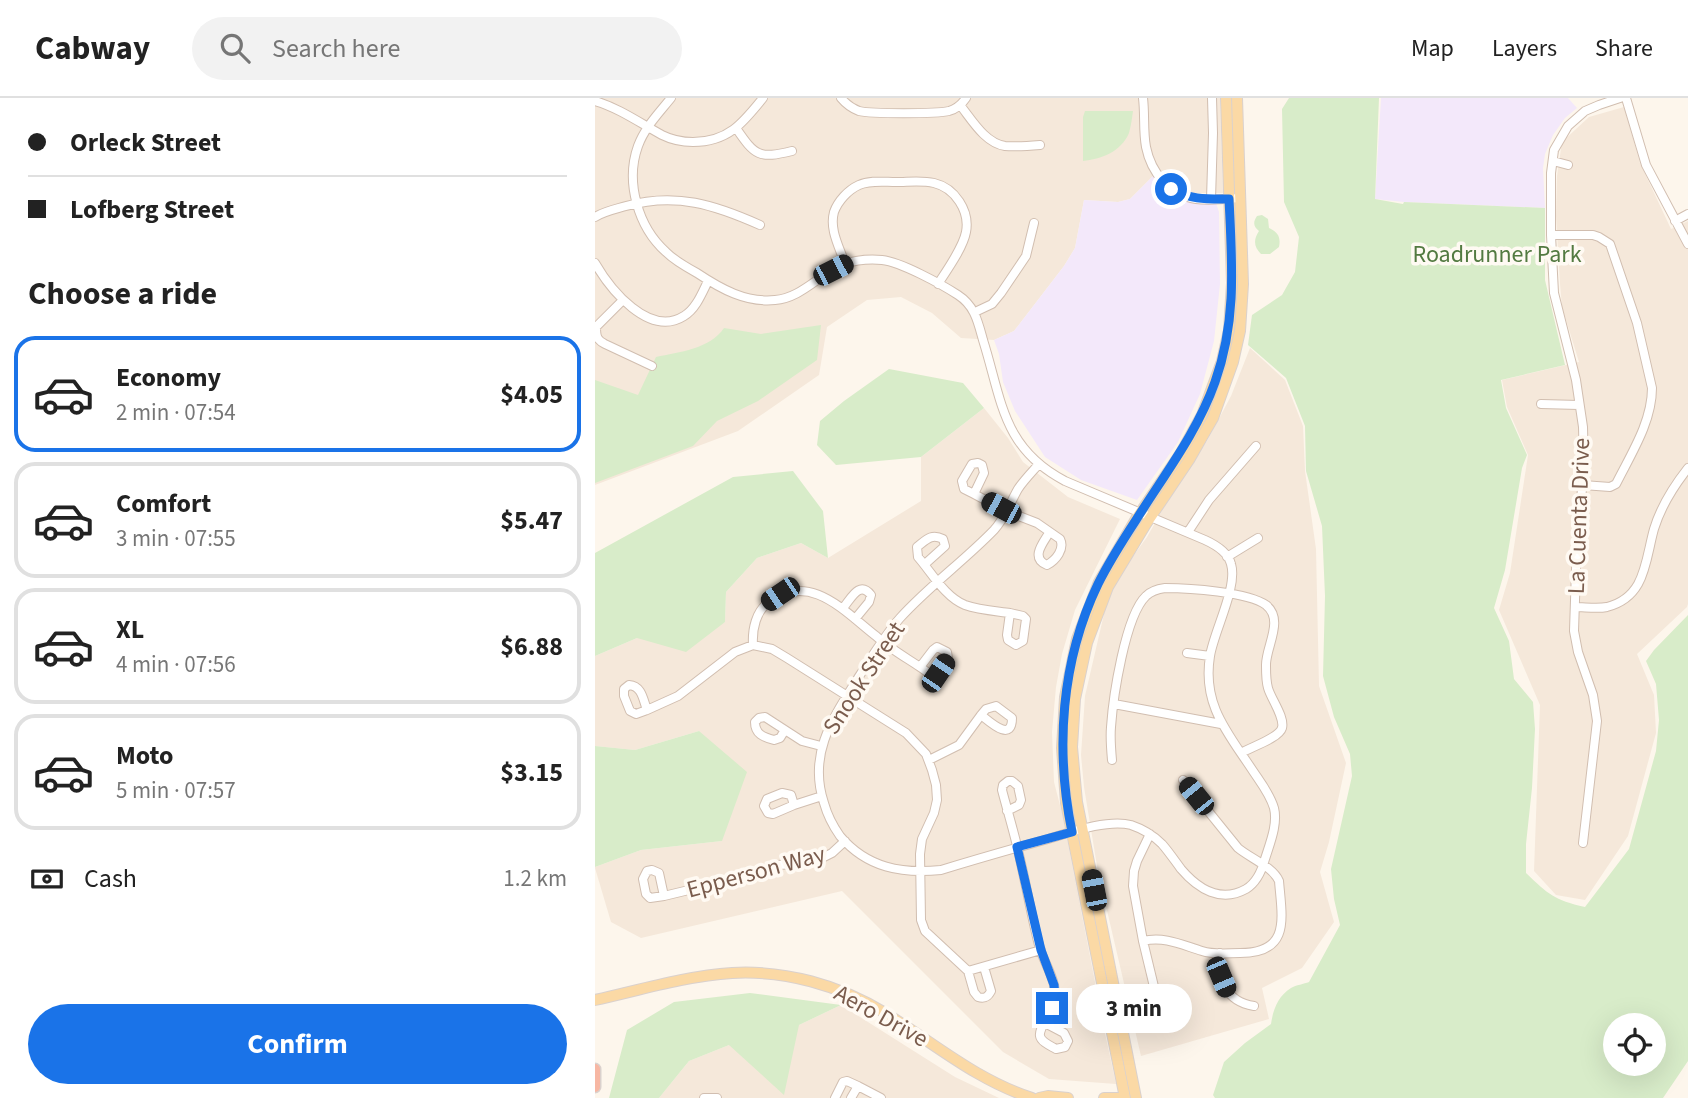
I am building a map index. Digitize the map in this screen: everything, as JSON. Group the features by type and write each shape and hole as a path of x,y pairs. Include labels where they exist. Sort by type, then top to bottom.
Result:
{"highway":[{"path":"595,1069 595,1087"}],"main road":[{"path":"1104,1098 1130,1098 1077,831 1072,747 1078,683 1087,643 1108,587 1146,515 1189,460 1213,418 1233,362 1240,331 1243,284 1226,98"},
{"path":"1234,199 1237,98"},
{"name":"Aero Drive","path":"595,1000 700,977 755,973 794,977 852,995 884,1012 985,1079 1032,1098"},
{"path":"1038,1098 1068,1098"}],"street":[{"path":"671,98 648,126 635,156 633,174 636,203 653,237 665,251 709,281 751,300 785,298 845,264 869,260 904,266 938,284 959,296 975,312 1001,404 1021,447 1051,474 1212,543 1221,549 1231,563 1233,574 1210,656 1208,677 1212,700 1221,724 1268,792 1274,810 1274,829 1263,866 1254,882 1233,895 1204,890 1182,871 1163,845 1150,834 1137,861 1133,881 1156,995 1167,1015"},
{"path":"595,101 665,136 684,142 705,142 718,139 736,128 763,98"},
{"path":"841,98 852,108 865,112 943,111 963,102 984,135 992,141 1005,146 1039,145"},
{"path":"1143,98 1146,149 1159,178 1171,189 1195,199 1234,199"},
{"path":"1211,199 1212,98"},
{"name":"La Cuenta Drive","path":"1583,843 1597,721 1593,695 1578,652 1574,631 1577,539 1583,485 1583,427 1576,380 1554,293 1551,173 1554,150 1568,126 1585,111 1620,98"},
{"path":"1626,98 1646,165 1688,244"},
{"path":"736,128 761,155 772,156 792,151"},
{"path":"1553,161 1569,164"},
{"path":"845,264 834,232 834,214 840,200 847,193 858,185 871,182 933,183 956,197 966,216 963,241 938,284"},
{"path":"595,217 636,203 673,199 727,210 760,225"},
{"path":"1675,221 1688,214"},
{"path":"975,312 992,304 1001,293 1025,256 1034,223"},
{"path":"1551,235 1593,235 1610,244 1637,323 1652,388 1646,423 1616,484 1610,487 1583,485"},
{"path":"595,264 623,300 650,319 667,322 688,313 709,281"},
{"path":"623,300 596,327 596,336 605,344 652,366"},
{"path":"1541,404 1579,405"},
{"path":"1188,532 1209,500 1256,446"},
{"name":"Snook Street","path":"1039,464 1019,488 1000,522 901,618 882,641 847,696 821,746 819,770 822,796 837,832 845,841 862,855 881,865 902,871 941,870 1077,831 1115,824 1126,824 1150,834"},
{"path":"1575,607 1605,607 1618,603 1636,589 1645,572 1655,528 1664,504 1688,468"},
{"path":"974,494 1030,520 1049,533"},
{"path":"1227,556 1258,538"},
{"path":"925,564 951,596 963,604 1010,613"},
{"path":"1112,760 1111,728 1122,652 1141,601 1147,594 1165,588 1229,593 1268,606 1274,616 1275,626 1266,658 1266,676 1273,700 1283,720 1283,727 1277,735 1241,753"},
{"path":"843,608 858,590 868,591 871,595 869,602 855,619"},
{"path":"753,645 753,630 758,615 766,604 780,594 805,591 818,594 843,608 882,641 920,667"},
{"path":"647,709 678,696 735,652 753,645 772,649 906,733 929,760 936,785 934,813 922,839 921,920 925,931 968,971 978,998 989,996 991,990 984,967"},
{"path":"1187,653 1210,656"},
{"path":"1114,704 1221,724"},
{"path":"929,760 959,745 981,715"},
{"path":"785,730 802,740 821,746"},
{"path":"1143,941 1171,940 1204,952 1254,953 1266,950 1276,940 1282,923 1279,881 1276,876 1238,848 1183,780"},
{"path":"795,805 822,796"},
{"path":"1007,811 1041,950 1054,985 1055,996 1045,1023"},
{"name":"Epperson Way","path":"664,896 730,880 776,865 818,860 832,853 845,841"},
{"path":"968,971 1041,950"},
{"path":"1220,953 1221,977 1227,990 1238,1002 1254,1006"},
{"path":"835,1098 843,1082 847,1081 881,1098"},
{"path":"851,1098 858,1086"},
{"path":"704,1098 717,1098"}],"shaded area":[{"path":"595,98 1220,98 1223,193 1193,193 1168,177 1154,175 1130,199 1118,202 1084,200 1075,248 1064,266 1014,331 994,340 961,338 932,313 901,297 867,300 827,327 819,375 738,431 595,485"},
{"path":"1381,98 1568,98 1577,108 1565,118 1553,135 1545,154 1545,208 1375,199"},
{"path":"1624,107 1640,163 1671,229 1688,221 1688,604 1637,654 1654,695 1656,733 1628,836 1585,900 1556,895 1534,871 1540,705 1499,610 1510,573 1528,455 1507,407 1502,380 1579,362 1562,307 1560,284 1556,216 1557,176 1562,142 1589,117"},
{"path":"1154,175 1187,200 1216,203 1219,212 1220,284 1214,341 1200,394 1178,442 1137,500 1081,480 1045,457 1015,411 1003,382 994,340 1014,331 1064,266 1075,248 1084,200 1118,202 1130,199"},
{"path":"1250,348 1285,380 1303,426 1305,471 1316,549 1319,686 1346,763 1320,872 1334,922 1302,968 1262,988 1269,1019 1141,1056 1098,872 1084,787 1081,755 1085,696 1110,588 1147,537 1179,481 1207,441 1231,396"},
{"path":"984,408 1023,462 1068,497 1120,519 1075,610 1062,654 1052,732 1054,782 1116,1084 1049,1079 1003,1052 842,891 641,938 611,922 595,868 641,850 722,841 699,731 635,750 595,746 595,656 637,638 725,622 726,592 757,558 801,543 828,558 921,501 921,457"},
{"path":"841,1005 955,1077 999,1098 659,1098 689,1061 729,1045 799,1025"}],"green space":[{"name":"Roadrunner Park","path":"1289,98 1379,98 1375,199 1403,204 1545,208 1545,280 1565,365 1501,380 1506,408 1527,455 1522,468 1505,570 1494,608 1509,641 1514,679 1533,702 1535,729 1526,873 1552,895 1585,907 1629,849 1656,751 1659,720 1656,684 1646,661 1688,615 1688,1061 1663,1098 1215,1098 1213,1095 1224,1062 1271,1024 1277,1004 1286,991 1309,982 1340,925 1331,869 1352,776 1350,754 1334,717 1323,676 1325,596 1322,526 1306,471 1305,426 1286,378 1248,345 1252,315 1282,295 1295,272 1299,237 1284,202 1282,109"},
{"path":"1085,111 1133,111 1129,133 1116,150 1083,161 1083,117"},
{"path":"1262,215 1268,219 1269,228 1277,233 1279,238 1279,247 1270,254 1261,254 1255,243 1259,231 1254,222 1257,216"},
{"path":"821,325 817,360 758,401 717,421 693,446 595,483 595,380 638,395 656,357 702,345 711,341 724,328 761,334"},
{"path":"889,369 963,383 984,408 921,457 836,465 817,445 820,421"},
{"path":"793,471 823,511 828,558 801,543 757,558 726,592 725,622 686,652 637,638 595,656 595,553 733,477"},
{"path":"699,731 747,772 722,841 641,850 595,867 595,746 635,750"},
{"path":"750,993 841,1005 799,1025 784,1095 729,1045 689,1061 659,1098 609,1098 627,1030 674,1002"}],"route":[{"path":"1052,1008 1054,985 1041,950 1017,847 1072,832 1066,803 1062,748 1065,697 1077,639 1099,582 1202,415 1215,383 1230,330 1232,283 1229,199 1195,199 1171,189"}]}
